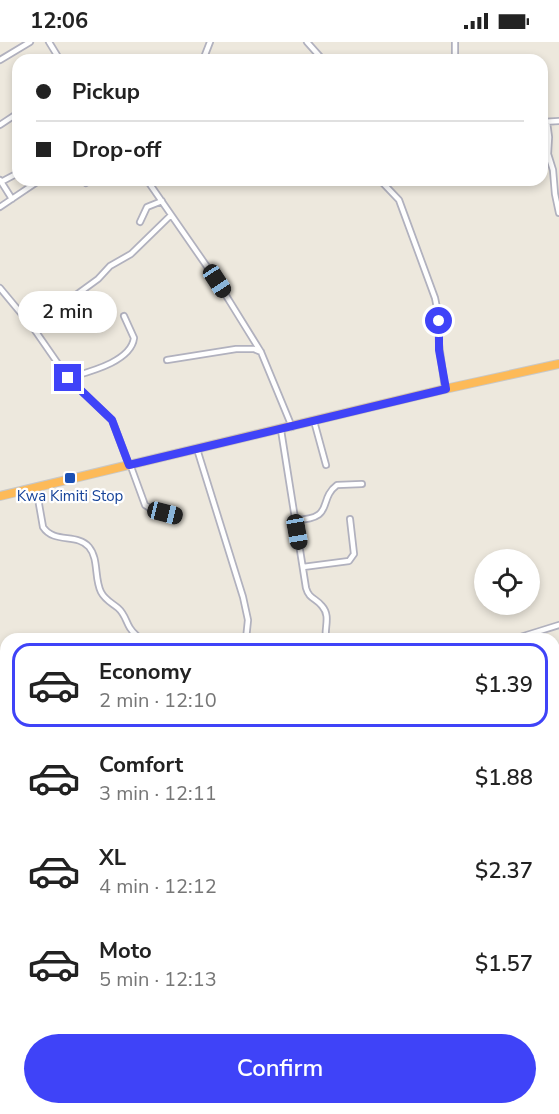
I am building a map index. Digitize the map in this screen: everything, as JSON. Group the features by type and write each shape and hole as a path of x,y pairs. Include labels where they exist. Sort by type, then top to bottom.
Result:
{"highway":[{"path":"0,496 559,364"}],"street":[{"path":"0,60 30,42"},
{"path":"302,42 308,43"},
{"path":"548,134 548,154 553,170 559,213"},
{"path":"1,181 12,199"},
{"path":"0,207 31,186"},
{"path":"151,186 217,281 261,351 292,427"},
{"path":"386,186 399,200 432,291 438,313 439,350 446,389"},
{"path":"555,194 559,186"},
{"path":"140,222 147,207 162,201"},
{"path":"34,329 57,315 110,266 131,254 171,215"},
{"path":"0,288 34,329 68,378 112,420 146,505 153,510 177,516"},
{"path":"68,378 101,368 130,349 134,338 124,316"},
{"path":"167,360 236,349 261,351"},
{"path":"314,421 326,465"},
{"path":"281,430 308,596 321,605 327,617 326,633"},
{"path":"197,449 243,597 248,620 247,633"},
{"path":"295,520 315,518 323,510 333,488 337,485 362,484"},
{"path":"36,487 43,527 50,535 78,540 88,546 95,561 96,580 103,596 119,609 135,633"},
{"path":"303,567 349,561 352,558 354,554 350,519"},
{"path":"533,633 559,625"}],"place":[{"name":"Kwa Kimiti Stop","path":"70,478"}],"route":[{"path":"68,378 112,420 129,465 446,389 439,350 439,321"}]}
